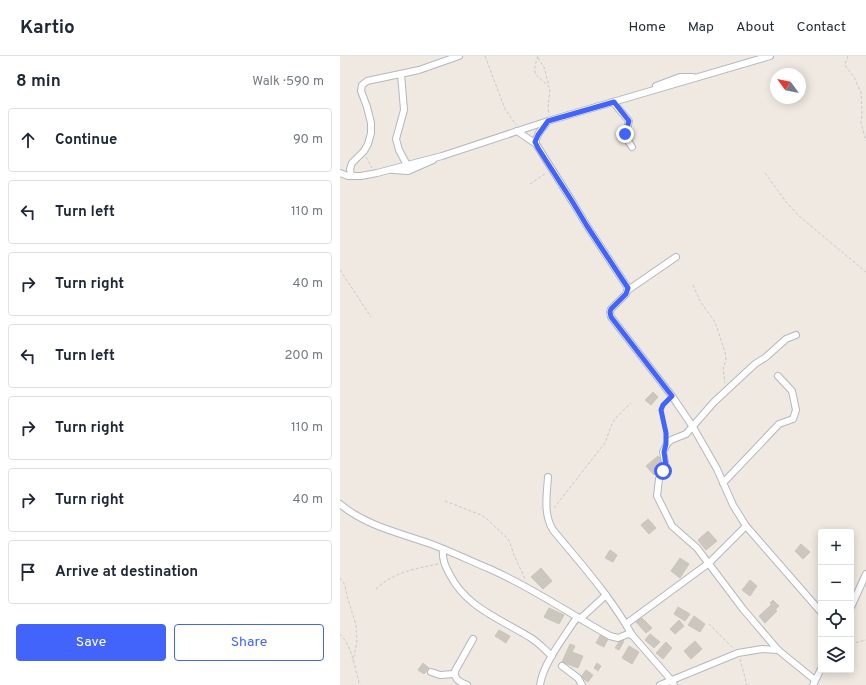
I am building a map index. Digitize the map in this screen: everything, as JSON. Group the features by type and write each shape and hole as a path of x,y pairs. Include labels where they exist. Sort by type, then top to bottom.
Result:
{"street":[{"path":"351,176 351,164 364,152 370,138 372,128 366,101 361,91 362,86 367,81 426,68 459,56"},
{"path":"340,173 351,176 377,173 442,156 548,121 770,56"},
{"path":"401,74 404,110 396,139 399,150 407,165"},
{"path":"614,102 629,121 626,136 632,147"},
{"path":"536,144 536,137 548,121"},
{"path":"519,131 536,144 628,290"},
{"path":"390,170 404,172 411,171 442,156"},
{"path":"676,256 628,290 611,309 611,317 672,396 693,427 717,469 733,505 746,526 818,609"},
{"path":"796,335 786,339 766,357 755,364 709,407 685,435 671,440 666,444 664,452 666,467 660,479 657,498 672,526 697,548 743,609 778,650 814,682 819,673"},
{"path":"723,483 778,424 790,420 795,416 796,410 793,393 778,376"},
{"path":"548,477 546,505 549,524 588,571 626,624 632,635 673,683"},
{"path":"340,504 348,511 363,519 393,532 443,549 527,587 610,636 618,638 629,634 632,635"},
{"path":"626,624 709,563 746,526"},
{"path":"443,549 442,556 444,563 458,588 473,603 491,616 540,644 552,656"},
{"path":"854,601 866,574"},
{"path":"540,685 544,672 552,656 578,618 606,596"},
{"path":"467,685 456,680 454,674 456,666 473,639"},
{"path":"660,685 673,683 738,653 762,649 778,650"},
{"path":"562,666 578,678 582,685"},
{"path":"431,672 440,675 454,674"}],"path":[{"path":"485,56 505,109 519,131"},
{"path":"848,56 845,64 846,67 854,78 861,93 861,123 866,142"},
{"path":"538,57 534,66 535,73 549,86"},
{"path":"538,57 544,67 550,92 548,121"},
{"path":"364,152 377,173"},
{"path":"530,184 552,169"},
{"path":"765,173 786,202 799,216 866,272"},
{"path":"340,270 371,317"},
{"path":"693,285 704,308 715,322 725,352 726,360 723,369 727,390"},
{"path":"666,444 666,433 661,408 672,396"},
{"path":"548,514 604,444 608,437 609,429 615,418 631,403"},
{"path":"445,501 481,514 509,540 514,555 525,577 527,587"},
{"path":"376,589 392,576 410,570 444,563"},
{"path":"340,578 345,585 356,625 357,642 354,661"},
{"path":"708,624 738,653 747,685"},
{"path":"340,634 346,640 350,649 360,685"},
{"path":"854,643 866,640"}],"building":[{"path":"653,392 658,397 651,405 645,400"},
{"path":"658,456 666,464 654,475 646,466"},
{"path":"648,519 656,528 649,534 641,525"},
{"path":"708,531 717,541 706,550 698,540"},
{"path":"801,544 810,552 803,559 795,551"},
{"path":"610,550 617,555 613,562 605,558"},
{"path":"680,558 689,564 680,578 671,571"},
{"path":"541,568 552,581 543,589 531,577"},
{"path":"750,580 757,586 750,596 742,590"},
{"path":"773,600 779,606 776,609 770,603"},
{"path":"771,605 777,611 765,623 759,616"},
{"path":"678,607 690,614 685,621 674,614"},
{"path":"549,608 564,615 559,624 544,617"},
{"path":"694,616 705,624 700,632 688,625"},
{"path":"641,617 652,628 646,633 636,622"},
{"path":"679,620 684,626 675,634 670,629"},
{"path":"499,630 510,636 506,643 495,636"},
{"path":"601,634 608,639 604,647 596,643"},
{"path":"650,634 660,642 654,648 645,640"},
{"path":"621,639 624,641 619,650 615,648"},
{"path":"695,641 702,649 691,659 684,651"},
{"path":"666,642 672,648 663,659 656,653"},
{"path":"570,644 575,646 572,652 583,656 578,668 562,662"},
{"path":"629,646 639,652 632,664 622,658"},
{"path":"423,663 429,668 424,674 418,670"},
{"path":"597,663 601,666 598,671 594,668"},
{"path":"586,670 593,675 588,682 581,677"}],"route":[{"path":"625,134 629,121 614,102 548,121 536,138 535,142 587,226 628,288 626,294 611,309 611,317 672,396 661,408 666,433 664,456 666,467 663,471"}]}
